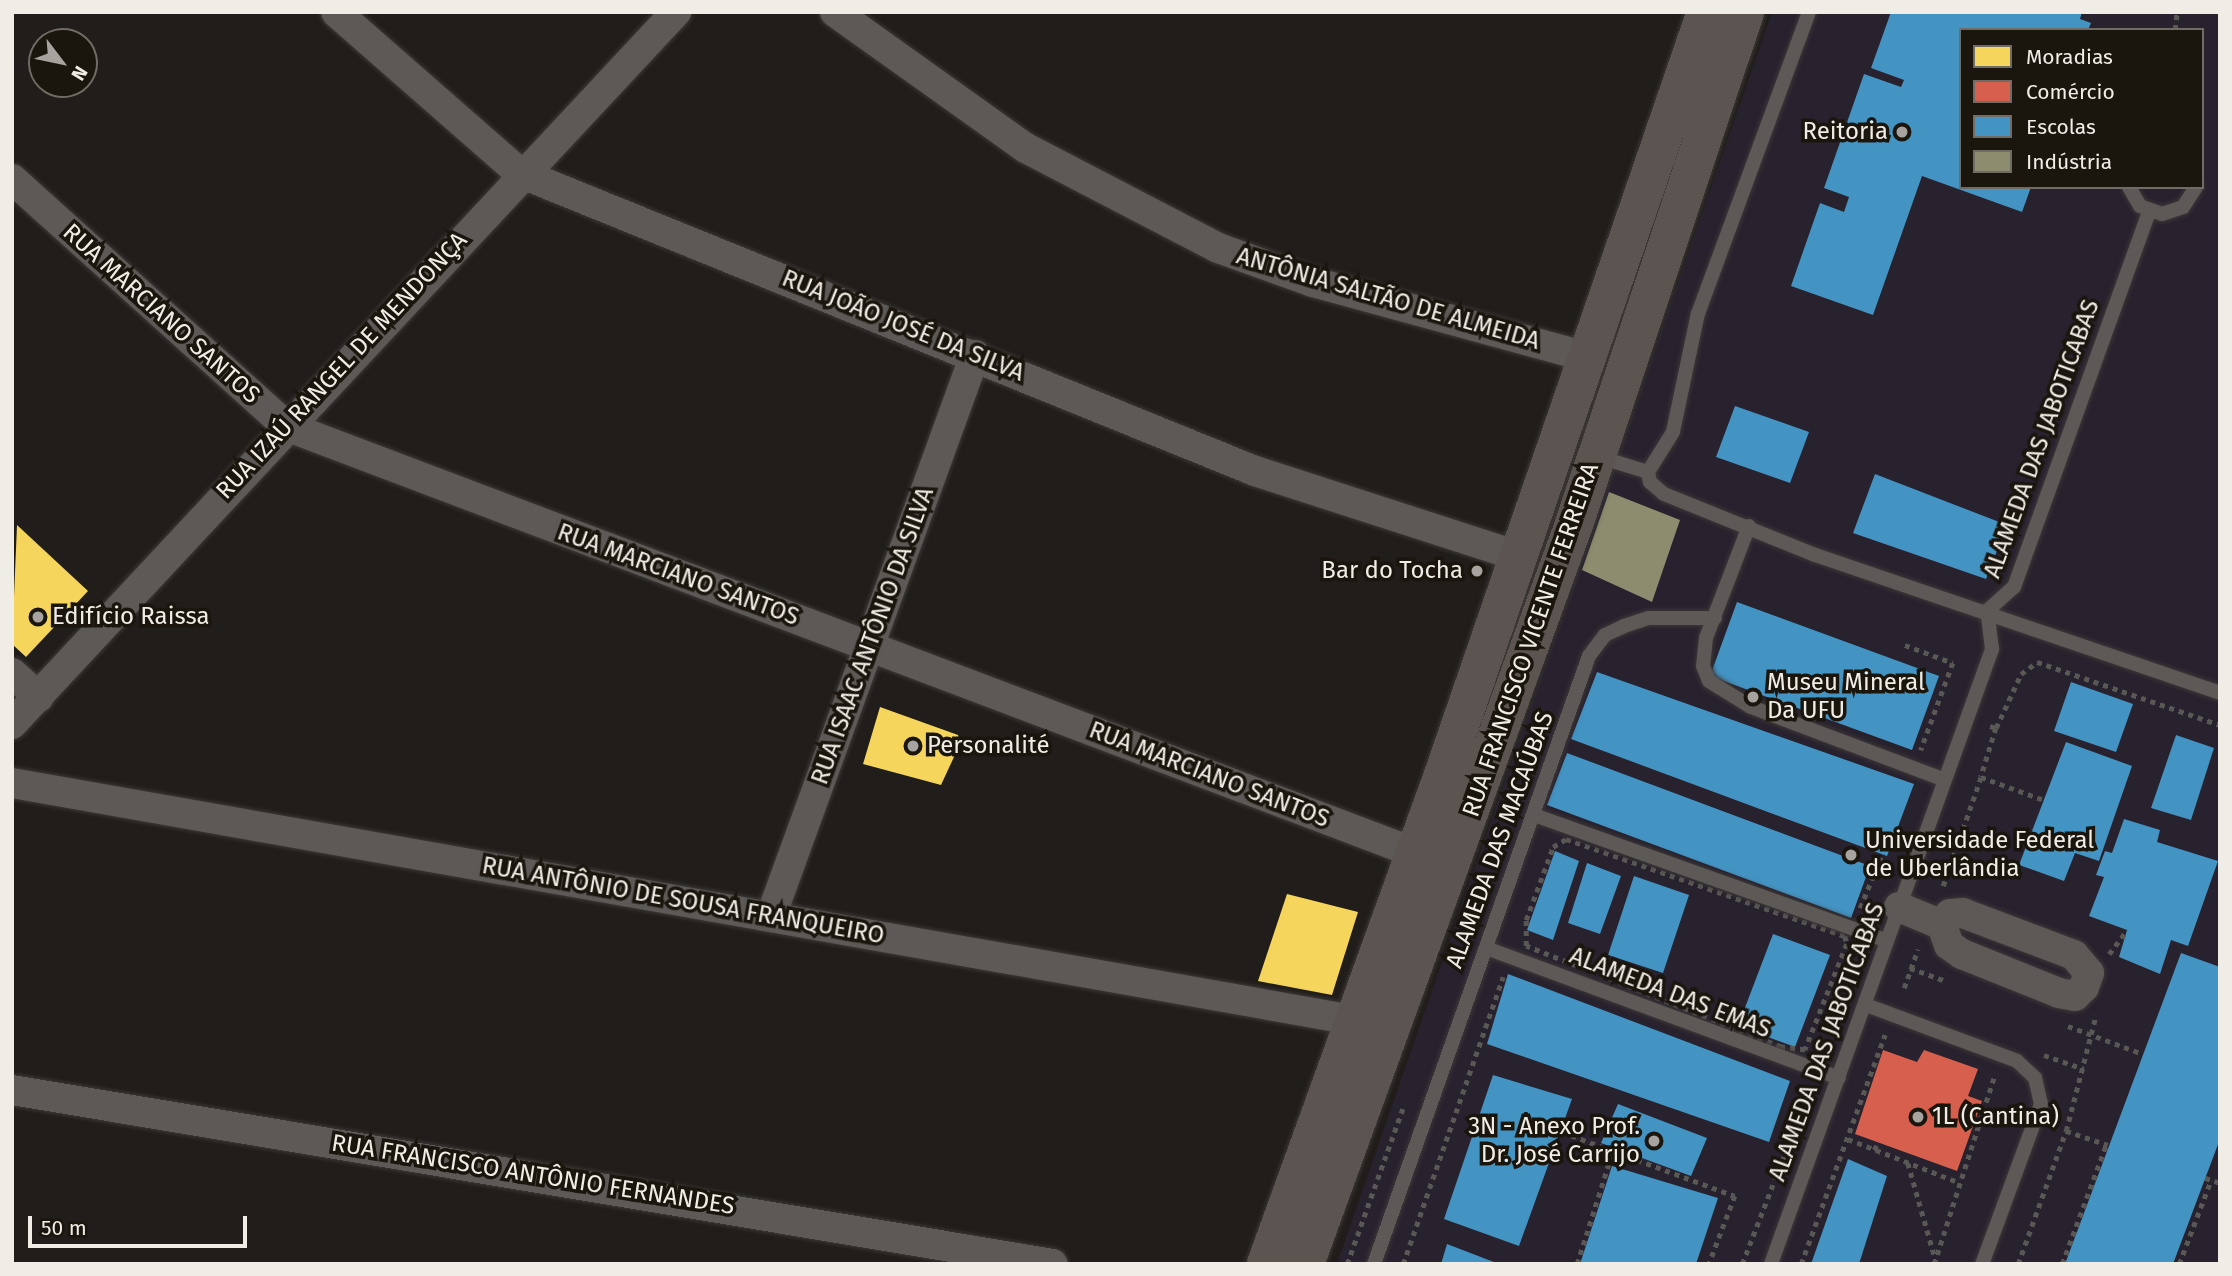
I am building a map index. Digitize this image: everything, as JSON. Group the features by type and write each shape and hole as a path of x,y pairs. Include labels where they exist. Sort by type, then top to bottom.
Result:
{"main road":[{"name":"RUA FRANCISCO VICENTE FERREIRA","path":"1266,1264 1416,853 1587,357 1723,19"},
{"name":"RUA FRANCISCO VICENTE FERREIRA","path":"1305,1264 1451,867 1595,456 1723,19"}],"street":[{"name":"RUA JOÃO JOSÉ DA SILVA","path":"336,12 520,173 975,355 1255,471 1518,556"},
{"name":"RUA IZAÚ RANGEL DE MENDONÇA","path":"12,724 520,173 676,12"},
{"name":"ANTÔNIA SALTÃO DE ALMEIDA","path":"835,12 1026,148 1219,248 1314,282 1587,357"},
{"name":"RUA MARCIANO SANTOS","path":"12,180 286,426 871,644 1451,867"},
{"name":"RUA ISAAC ANTÔNIO DA SILVA","path":"771,916 975,355"},
{"path":"12,673 39,697"},
{"name":"RUA ANTÔNIO DE SOUSA FRANQUEIRO","path":"12,783 1354,1020"},
{"path":"1899,907 1932,933"},
{"name":"RUA FRANCISCO ANTÔNIO FERNANDES","path":"12,1090 1053,1264"}],"lane":[{"path":"1648,472 1673,432 1698,313 1809,12"},
{"path":"2131,189 2149,213 2183,207 2195,189"},
{"name":"ALAMEDA DAS JABOTICABAS","path":"1771,1264 1866,1005 1943,779 1992,649 1987,611 2014,587 2149,213"},
{"path":"1595,456 1648,472 1664,494 1749,526 1815,555 1987,611 2220,693"},
{"path":"1749,526 1715,618 1703,666 1718,690 1943,779"},
{"name":"ALAMEDA DAS MACAÚBAS","path":"1374,1264 1589,656 1605,635 1649,618 1715,618"},
{"path":"1534,815 1887,940"},
{"name":"ALAMEDA DAS EMAS","path":"1486,948 1839,1078"},
{"path":"1866,1005 2017,1061 2035,1079 2041,1104 1982,1264"}],"path":[{"path":"1905,645 1953,663 1917,760"},
{"path":"1941,892 1996,729 2021,674 2037,662 2220,725"},
{"path":"1990,726 1996,729"},
{"path":"1981,777 2044,800"},
{"path":"1566,839 1842,934 1847,944 1810,1044 1801,1052 1781,1047 1526,946 1526,920 1553,847 1566,839"},
{"path":"1857,916 1882,854"},
{"path":"1904,989 1932,933"},
{"path":"1403,1264 1506,968"},
{"path":"1801,1264 1885,1035"},
{"path":"2018,1264 2066,1131 2094,1036"},
{"path":"1935,1261 1958,1182 1995,1073"},
{"path":"2063,1264 2107,1145 2066,1131"},
{"path":"1562,1132 1612,1153 1735,1196 1709,1264"},
{"path":"1847,1139 1958,1182"},
{"path":"1874,1150 1879,1141"},
{"path":"1742,1264 1789,1142"},
{"path":"1577,1264 1612,1153"},
{"path":"1908,1163 1935,1261"},
{"path":"2179,1264 2208,1179 2220,1183"}],"shaded area":[{"name":"Universidade Federal de Uberlândia","path":"1772,12 2220,12 2220,1264 1337,1264"}],"building: Moradias":[{"name":"Edifício Raissa","path":"17,525 88,591 26,657 12,644"},
{"name":"Personalité","path":"880,707 958,735 960,744 941,785 863,764"},
{"path":"1287,894 1358,912 1332,995 1258,981"}],"building: Comércio":[{"name":"1L (Cantina)","path":"1883,1050 1917,1062 1924,1050 1978,1069 1968,1096 1982,1101 1957,1171 1855,1134"}],"building: Escolas":[{"name":"Reitoria","path":"1891,12 2082,12 2080,19 2091,23 2089,28 1959,28 1959,189 2030,189 2022,212 1922,176 1873,315 1791,286 1820,203 1844,212 1849,197 1824,188 1864,74 1901,87 1904,80 1871,68"},
{"path":"1735,406 1809,432 1790,483 1716,457"},
{"path":"1875,474 2007,525 1986,579 1853,533"},
{"path":"1737,602 1939,676 1912,750 1710,676"},
{"path":"1597,672 1914,784 1887,856 1571,739"},
{"path":"2071,682 2133,704 2116,752 2054,731"},
{"path":"2176,735 2214,748 2191,820 2151,808"},
{"path":"2066,742 2132,766 2099,861 2075,853 2064,881 2019,865"},
{"path":"1567,753 1870,866 1851,918 1547,805"},
{"path":"2124,819 2160,830 2157,842 2218,861 2188,946 2171,940 2160,974 2119,957 2127,930 2089,916 2104,877 2096,875 2105,851 2112,853"},
{"path":"1555,851 1579,861 1553,940 1527,930"},
{"path":"1587,863 1621,876 1600,934 1568,923"},
{"path":"1634,876 1689,895 1663,973 1608,955"},
{"path":"1773,934 1830,955 1795,1047 1738,1026"},
{"path":"2181,953 2220,967 2220,1139 2173,1264 2065,1264"},
{"path":"1508,974 1790,1081 1769,1142 1487,1044"},
{"path":"1493,1075 1572,1099 1519,1246 1444,1219"},
{"name":"3N - Anexo Prof. Dr. José Carrijo","path":"1618,1104 1707,1138 1691,1176 1601,1143"},
{"path":"1848,1159 1887,1176 1859,1264 1811,1264"},
{"path":"1612,1166 1718,1198 1696,1264 1580,1264"},
{"path":"1447,1244 1499,1264 1441,1264"}],"building: Indústria":[{"path":"1609,492 1680,520 1652,602 1582,570"}],"place":[{"name":"Reitoria","path":"1902,132"},
{"name":"Bar do Tocha","path":"1477,571"},
{"name":"Edifício Raissa","path":"38,617"},
{"name":"Museu Mineral Da UFU","path":"1753,697"},
{"name":"Personalité","path":"913,746"},
{"name":"Universidade Federal de Uberlândia","path":"1851,855"},
{"name":"1L (Cantina)","path":"1918,1117"},
{"name":"3N - Anexo Prof. Dr. José Carrijo","path":"1654,1141"}]}
